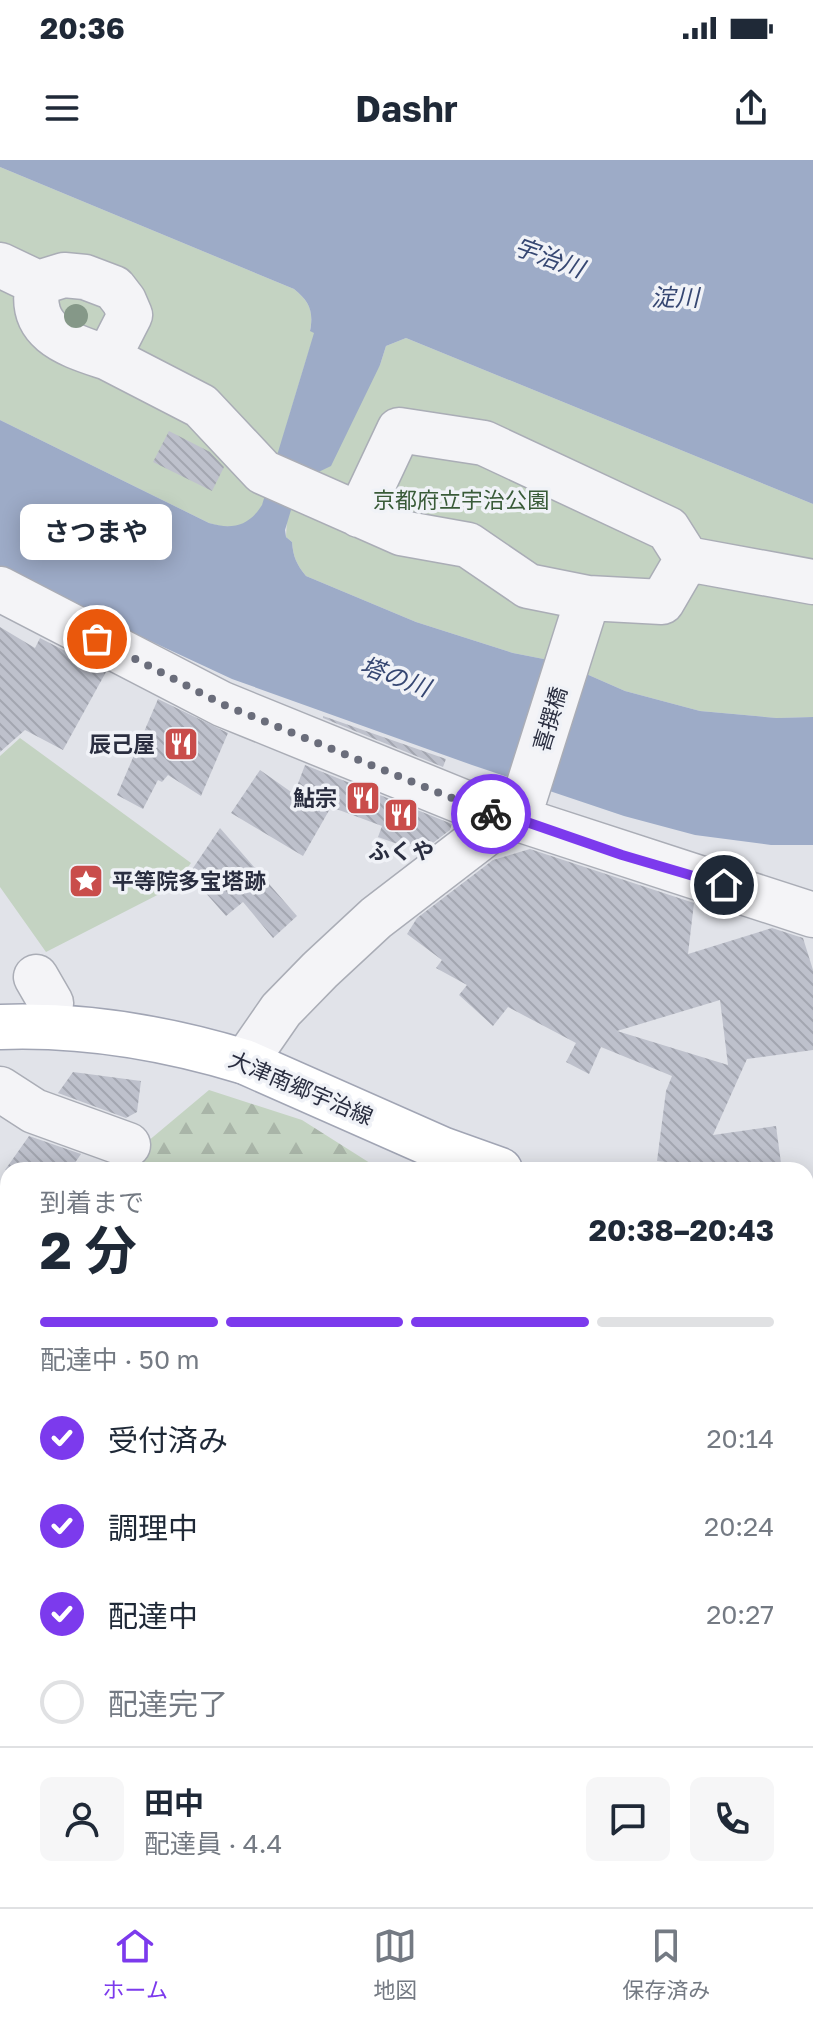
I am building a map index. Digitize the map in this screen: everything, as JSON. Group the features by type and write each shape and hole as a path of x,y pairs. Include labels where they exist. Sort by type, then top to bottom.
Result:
{"main road":[{"name":"大津南郷宇治線","path":"0,1027 44,1025 160,1039 245,1062 478,1162"}],"street":[{"path":"19,274 85,277 114,288 130,315 108,358"},
{"path":"19,274 35,298 50,332 61,341 108,358 201,406 263,472 401,533 468,545 528,586 584,608 662,602 687,559"},
{"path":"342,507 399,430 484,443 668,529 687,559 813,582"},
{"path":"0,589 222,704 813,915"},
{"name":"喜撰橋","path":"517,810 584,608"},
{"path":"245,1062 281,1010 364,929 517,810"},
{"path":"36,977 51,1003 44,1025"},
{"path":"0,1089 34,1111 128,1145"}],"green space":[{"path":"0,167 294,289 307,302 311,312 310,330 315,332 270,488 261,508 250,521 234,527 209,523 0,420"},
{"name":"京都府立宇治公園","path":"406,338 813,504 813,717 777,718 700,711 625,691 559,662 513,653 416,622 306,576 296,560 292,542 286,537 287,519 294,500 380,365 386,346"},
{"path":"20,738 191,863 173,887 46,952 0,887 0,756"},
{"path":"209,1090 302,1120 368,1162 138,1162 141,1147"}],"water":[{"name":"淀川","path":"0,160 813,160 813,504 406,338 386,346 380,365 331,466 306,478 294,500 285,530 286,537 292,542 296,560 306,576 416,622 513,653 559,662 625,691 700,711 777,718 813,717 813,845 771,845 695,835 624,816 472,765 232,679 0,571 0,420 209,523 232,526 246,522 262,505 314,333 310,331 309,307 294,289 0,167"}],"building":[{"path":"169,431 210,452 224,467 212,491 153,462"},
{"path":"0,627 35,648 40,638 106,672 63,750 25,730 0,752"},
{"name":"辰己屋","path":"158,699 228,733 201,796 168,775 162,782 158,780 143,809 117,795"},
{"path":"323,718 446,759 443,767"},
{"path":"305,765 452,824 450,830 425,849 405,842 403,846 378,837 382,826 331,807 303,856 231,813 260,770 294,794"},
{"path":"220,828 297,916 273,938 243,902 226,916 189,874"},
{"path":"530,849 694,903 688,954 772,928 803,938 813,970 813,1050 747,1059 713,1135 776,1126 781,1162 657,1161 666,1091 672,1076 601,1047 589,1074 566,1062 576,1043 508,1007 493,1026 459,995 467,985 436,968 442,960 407,934 417,918 493,860","holes":["720,1000 728,1065 617,1031"]},
{"path":"73,1072 141,1081 137,1112 126,1118 58,1093"},
{"path":"29,1136 81,1154 76,1162 11,1162"}],"way so far":[{"path":"97,639 222,704 491,814"}],"place":[{"name":"さつまや","path":"97,639"},
{"name":"辰己屋","path":"181,744"},
{"name":"鮎宗","path":"363,798"},
{"name":"ふくや","path":"401,815"},
{"name":"平等院多宝塔跡","path":"86,881"}],"route":[{"path":"491,814 518,819 622,855 724,885"}],"water label":[{"name":"宇治川","path":"549,258"},
{"name":"塔の川","path":"395,677"}]}
